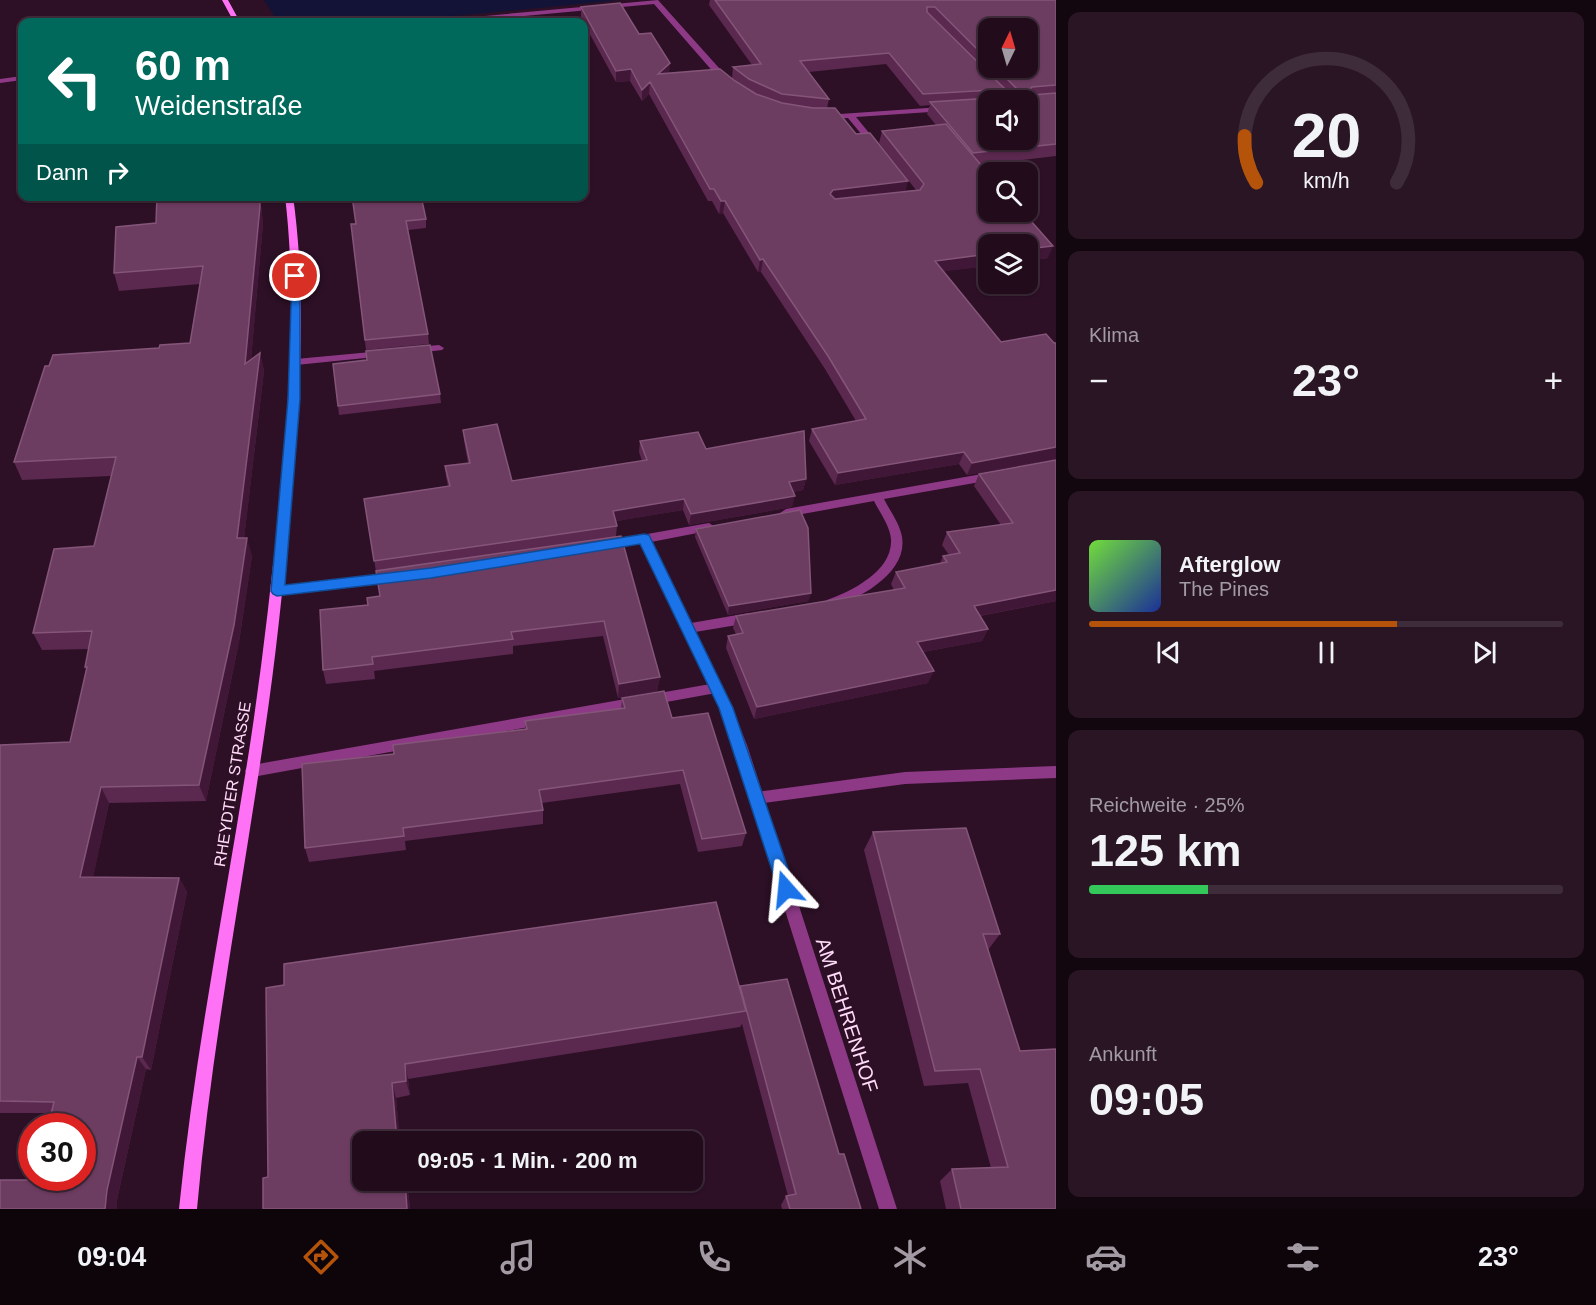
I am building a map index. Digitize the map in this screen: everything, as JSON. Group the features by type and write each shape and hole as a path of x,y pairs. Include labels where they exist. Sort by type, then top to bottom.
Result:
{"main road":[{"path":"225,0 235,18"},
{"name":"RHEYDTER STRASSE","path":"188,1209 192,1160 218,968 252,771 277,591 296,362 295,252 290,201"}],"street":[{"path":"482,18 655,1 698,52 733,88"},
{"path":"0,81 18,79"},
{"path":"818,117 954,108"},
{"path":"851,116 880,152"},
{"path":"406,351 440,348"},
{"path":"296,362 395,352"},
{"path":"772,516 1000,475"},
{"path":"813,607 836,602 856,592 881,574 890,561 897,548 896,535 877,497"},
{"path":"598,547 726,524"},
{"name":"AM BEHRENHOF","path":"644,539 734,728 888,1209"},
{"path":"277,591 403,577"},
{"path":"688,628 756,616"},
{"path":"252,771 716,688"},
{"path":"757,798 905,778 1056,772"}],"shaded area":[{"path":"264,0 621,0 434,18 275,18"}],"building":[{"path":"715,0 1056,0 1056,85 1032,87 1030,90 1014,90 993,90 978,90 923,94 889,53 800,61 829,99 782,94 749,79 733,67 761,64"},
{"path":"620,3 639,34 651,33 670,63 658,74 720,69 756,94 782,103 813,108 835,108 856,134 870,133 908,181 833,190 830,194 835,199 920,190 924,184 882,131 946,124 979,162 978,222 1032,222 1053,246 1038,248 1038,234 978,234 978,255 935,261 1001,342 1046,334 1056,343 1056,447 972,463 964,452 838,473 812,429 866,419 828,356 763,259 760,260 725,201 721,201 714,189 710,189 650,82 642,90 631,69 616,71 581,7"},
{"path":"1056,93 1056,144 1038,146 1038,94"},
{"path":"978,99 978,150 1001,150 973,153 930,102"},
{"path":"157,201 260,201 245,364 260,353 237,538 247,538 234,625 199,785 101,787 80,877 179,878 142,1057 137,1057 107,1190 105,1209 0,1209 0,1180 18,1180 18,1191 96,1191 96,1113 51,1113 54,1102 0,1101 0,745 70,742 87,667 85,667 92,631 33,633 54,549 94,546 116,457 14,462 45,366 49,366 53,355 159,348 160,345 190,343 203,266 114,273 116,227 156,223"},
{"path":"353,201 422,201 426,219 406,221 428,334 365,340 351,224 356,224"},
{"path":"430,345 440,394 338,406 333,364 367,360 366,351"},
{"path":"497,424 512,481 647,460 640,441 698,432 706,449 804,431 806,479 789,482 795,496 691,514 684,499 613,511 617,526 374,561 364,499 450,486 445,466 470,463 463,430"},
{"path":"1056,460 1056,590 974,606 988,629 917,642 934,671 757,707 728,636 743,633 736,616 905,588 896,572 947,562 943,556 960,553 947,532 1013,523 979,474"},
{"path":"800,510 808,528 811,593 729,606 696,529"},
{"path":"621,536 660,677 619,684 604,621 511,632 513,639 372,657 373,664 323,670 320,610 368,605 367,598 380,596 376,571"},
{"path":"664,691 672,718 708,713 746,833 702,839 683,770 539,790 543,810 403,828 404,836 305,848 302,764 394,754 393,745 527,729 525,721 625,708 622,698"},
{"path":"966,828 1000,934 983,934 1020,1051 1056,1049 1056,1209 961,1209 952,1169 1008,1167 980,1069 935,1071 873,832"},
{"path":"716,902 746,1011 405,1064 406,1081 392,1083 396,1131 352,1131 352,1191 406,1191 407,1209 263,1209 263,1178 268,1177 266,988 284,985 284,964"},
{"path":"787,979 839,1154 844,1154 861,1209 790,1209 786,1196 796,1194 740,986"}],"route":[{"path":"295,276 294,399 277,591 431,573 644,539 726,708 747,765 786,889"}]}
